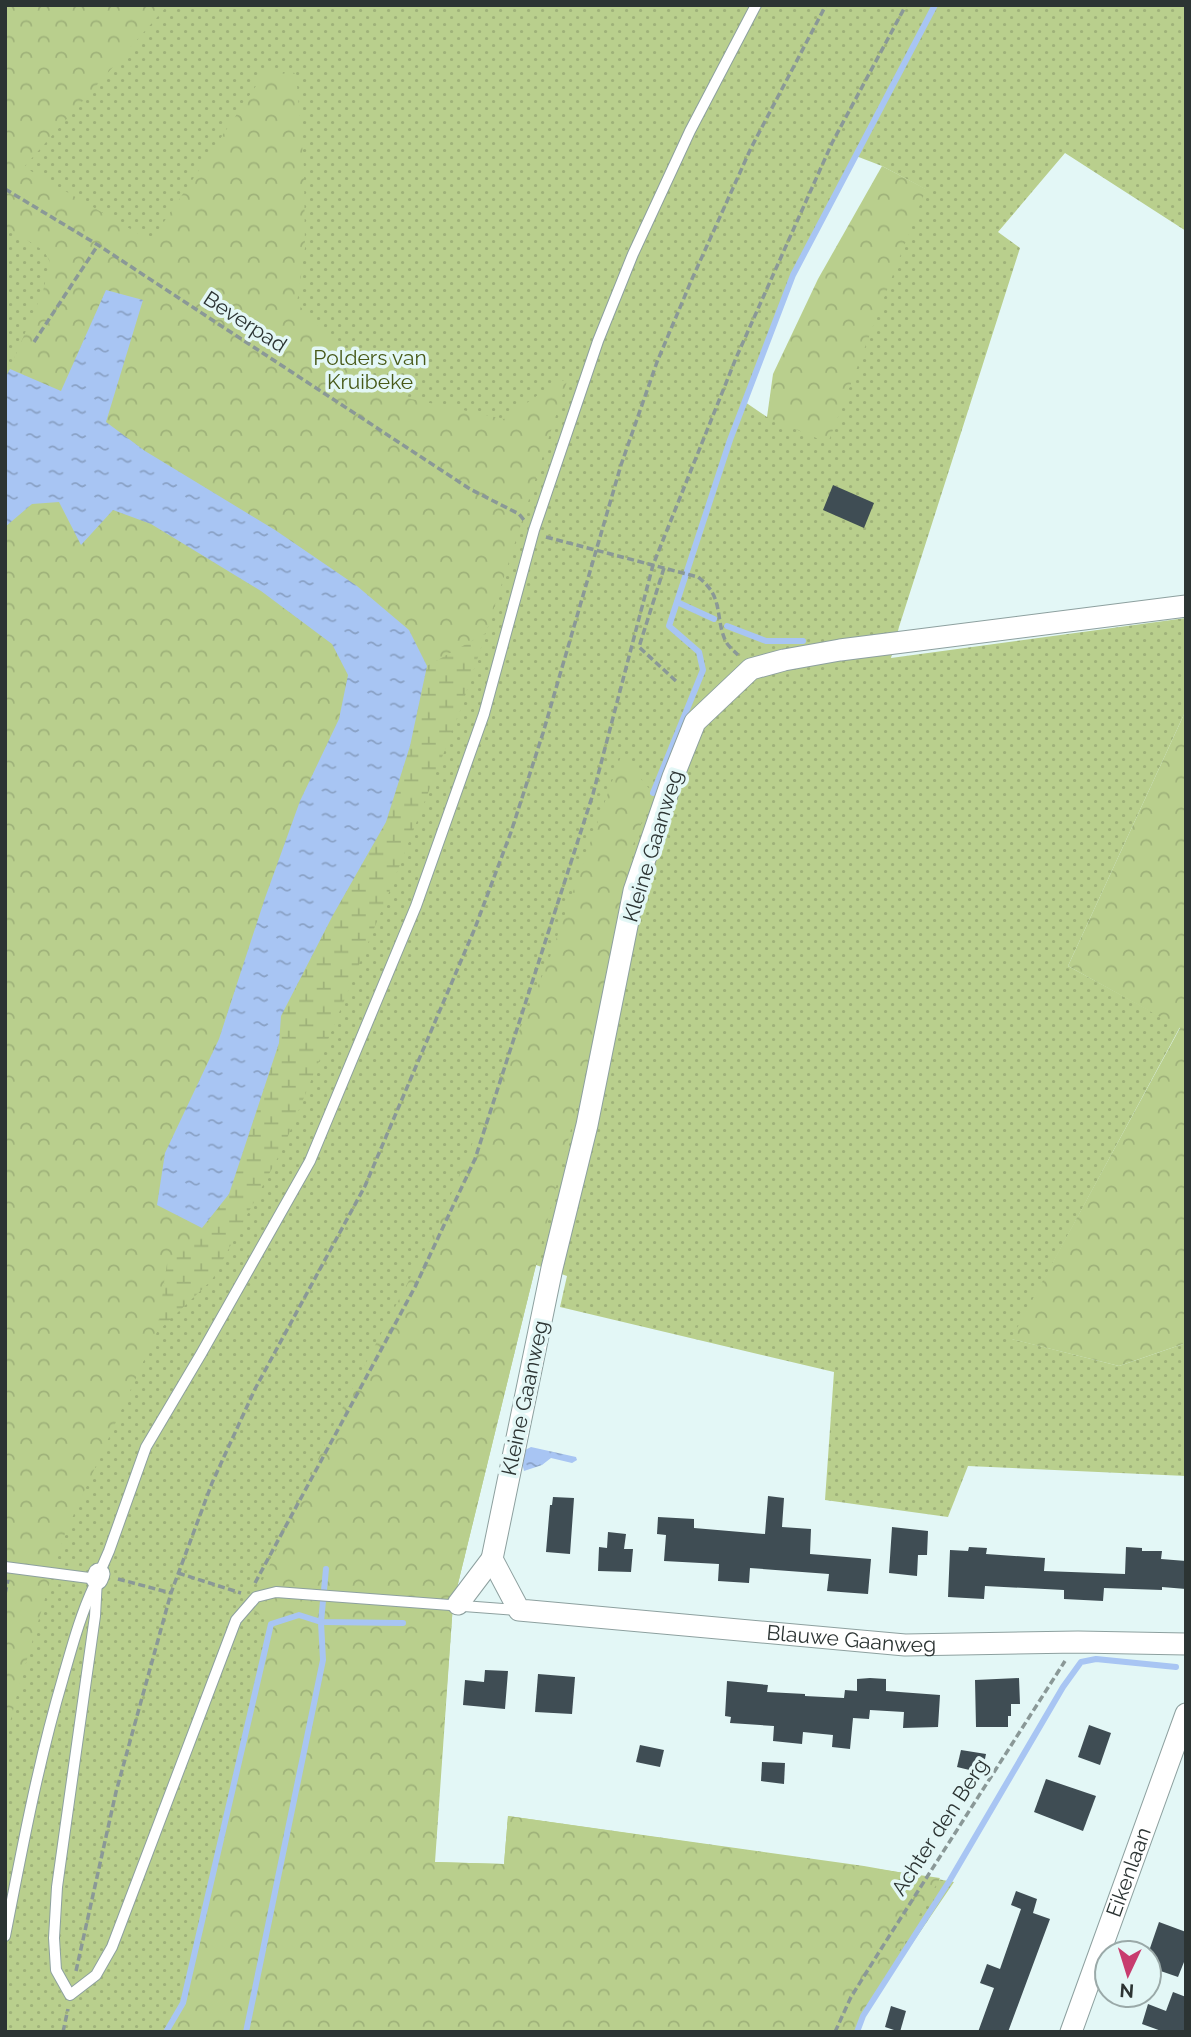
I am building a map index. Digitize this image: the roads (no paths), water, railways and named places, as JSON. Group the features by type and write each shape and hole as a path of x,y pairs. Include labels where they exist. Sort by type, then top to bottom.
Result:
{"street":[{"name":"Kleine Gaanweg","path":"458,1604 492,1559 552,1268 587,1125 634,891 673,776 695,722 751,669 784,660 840,650 1186,606"},
{"path":"492,1559 519,1610"},
{"name":"Blauwe Gaanweg","path":"519,1610 905,1645 1078,1642 1186,1644"},
{"name":"Eikenlaan","path":"1071,2032 1186,1714"}],"lane":[{"path":"5,1936 29,1810 56,1701 83,1609 109,1551 146,1447 215,1330 315,1148 416,906 484,714 534,530 598,341 633,254 690,131 756,5"},
{"path":"5,1567 98,1577"},
{"path":"98,1577 57,1887 54,1938 56,1970 70,1995 96,1975 112,1947 236,1620 256,1597 276,1591 519,1610"}],"water":[{"path":"106,290 143,300 106,422 145,451 275,530 357,586 409,630 427,666 410,746 386,822 333,915 281,1016 279,1043 229,1194 202,1228 157,1205 165,1153 219,1039 300,801 339,719 348,675 332,644 261,591 151,524 113,510 81,545 59,502 32,504 5,527 5,378 10,369 61,391"},
{"path":"531,1447 576,1457 577,1460 572,1463 551,1458 542,1465 524,1471 522,1463 525,1450"}],"waterway":[{"path":"653,793 703,670 699,652 669,626 730,440 793,275 935,5"},
{"path":"677,602 714,619"},
{"path":"727,626 766,641 803,641"},
{"path":"326,1569 321,1622 403,1623"},
{"path":"166,2032 183,2003 271,1624 299,1615 321,1622 323,1660 246,2032"},
{"path":"857,2032 863,2016 950,1880 1063,1687 1081,1662 1096,1659 1176,1667"}],"park label":[{"name":"Polders van Kruibeke","path":"370,370"}]}
